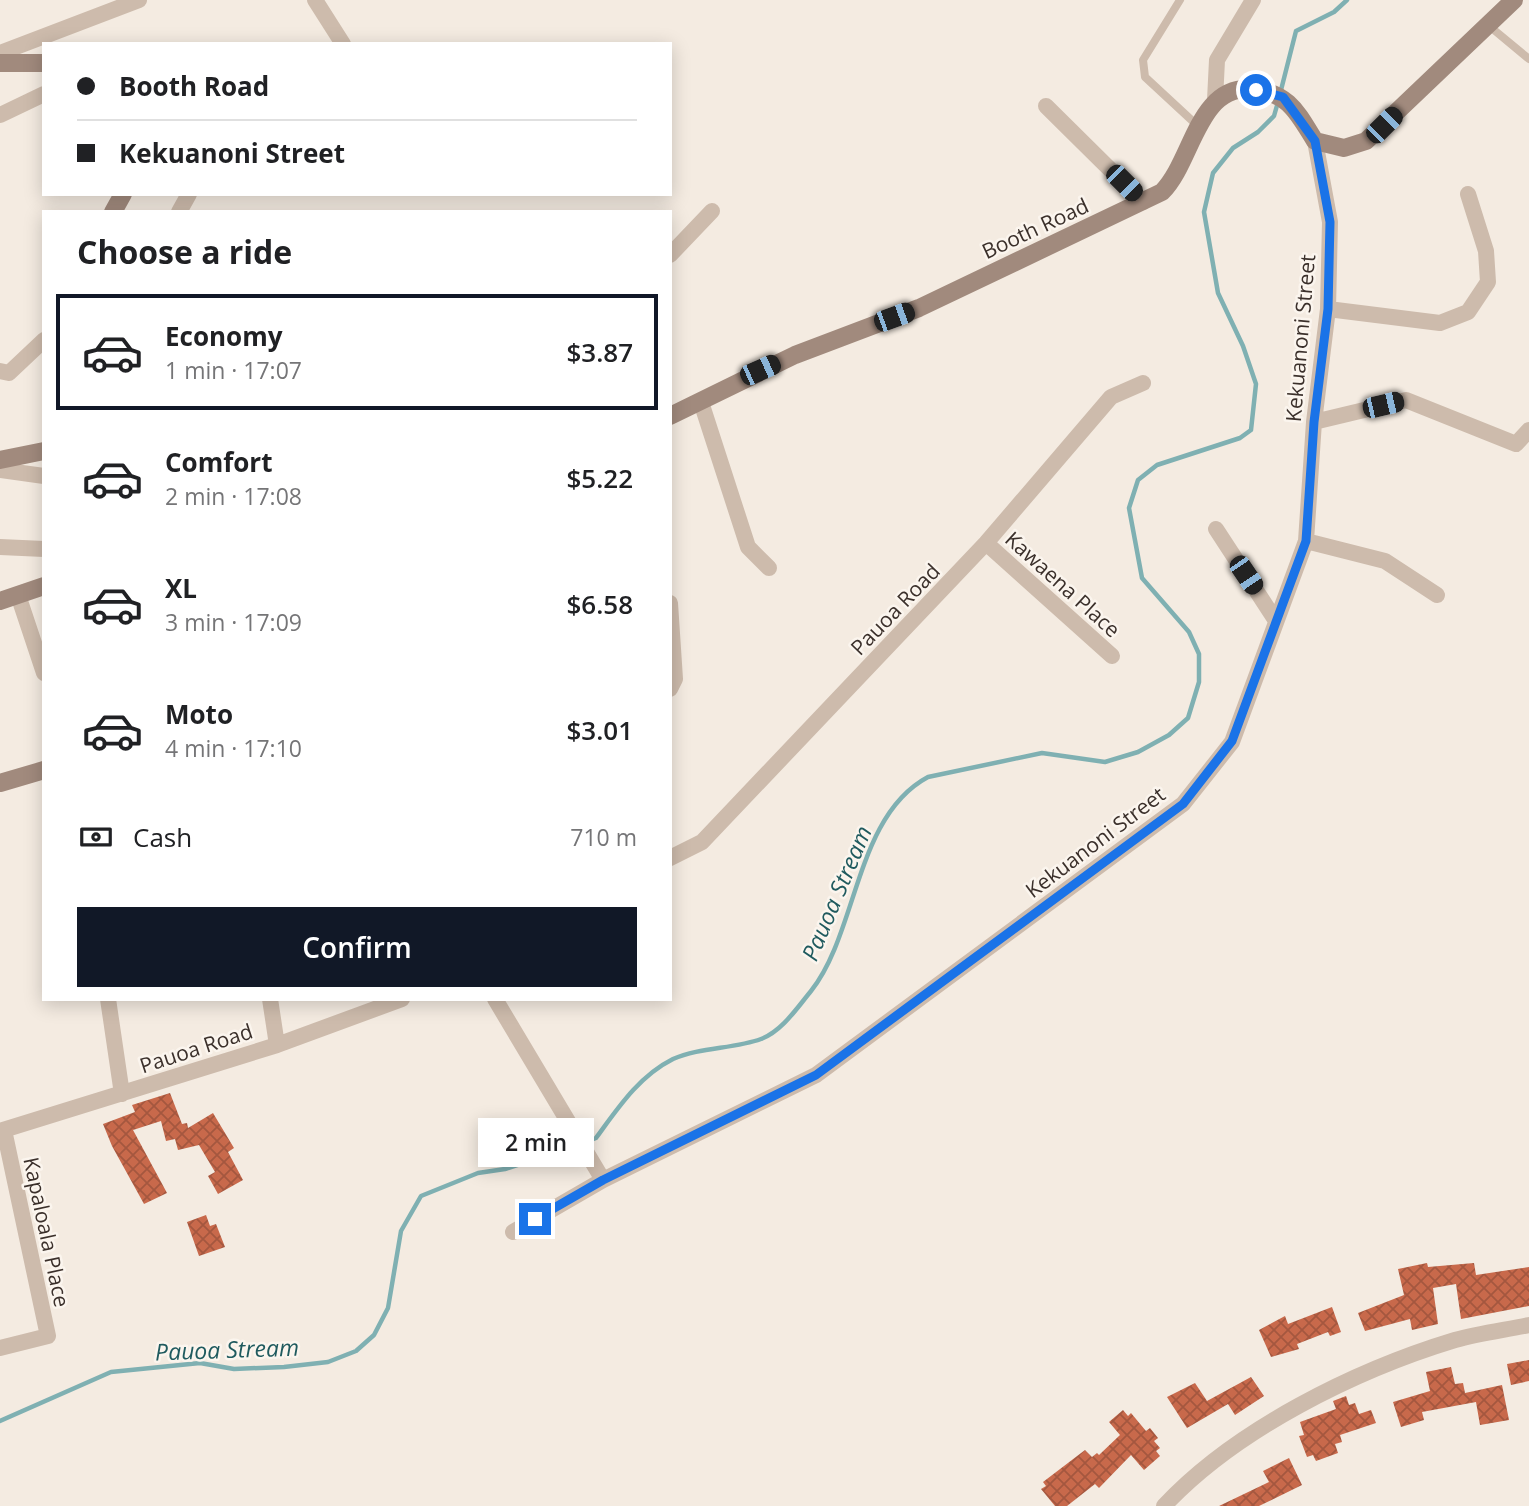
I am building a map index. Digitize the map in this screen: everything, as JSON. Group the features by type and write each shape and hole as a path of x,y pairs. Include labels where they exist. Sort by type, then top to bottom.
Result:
{"street":[{"path":"0,52 139,0"},
{"path":"315,0 342,42"},
{"path":"1215,100 1217,60 1253,0"},
{"path":"1215,100 1234,90 1256,90 1283,97 1315,141 1344,148 1366,141 1514,0"},
{"path":"0,63 42,63"},
{"path":"0,115 42,95"},
{"name":"Booth Road","path":"672,415 760,370 919,308 1143,202 1172,182 1215,100"},
{"path":"1046,106 1143,202"},
{"name":"Kekuanoni Street","path":"513,1232 603,1180 816,1075 1183,804 1232,741 1306,541 1314,422 1328,309 1330,222 1315,141"},
{"path":"1328,309 1440,323 1468,312 1488,282 1486,251 1468,194"},
{"path":"672,253 712,211"},
{"path":"0,371 9,373 42,342"},
{"name":"Pauoa Road","path":"672,857 702,842 986,542 1111,397 1143,383"},
{"path":"1314,422 1406,400 1516,444 1529,430"},
{"path":"701,402 748,547 769,568"},
{"path":"0,460 42,451"},
{"path":"0,470 42,476"},
{"path":"1216,529 1276,621"},
{"path":"1306,541 1385,561 1437,596"},
{"name":"Kawaena Place","path":"986,542 1112,656"},
{"path":"0,547 42,549"},
{"path":"0,601 42,587"},
{"path":"18,595 42,667"},
{"path":"672,633 675,679 672,685"},
{"path":"0,783 42,771"},
{"path":"108,1001 122,1094"},
{"path":"270,1001 277,1045"},
{"name":"Pauoa Road","path":"2,1131 277,1045 397,1001"},
{"path":"496,1001 603,1180"},
{"name":"Kapaloala Place","path":"0,1348 48,1336 2,1131"},
{"path":"1164,1506 1254,1432 1345,1381 1456,1340 1529,1325"}],"lane":[{"path":"1180,0 1143,60 1145,77 1199,127"},
{"path":"1488,25 1529,59"}],"building":[{"path":"170,1093 182,1124 187,1123 188,1128 213,1113 234,1148 228,1152 243,1180 218,1194 208,1176 215,1172 199,1145 178,1150 175,1139 166,1141 161,1121 133,1130 167,1193 144,1204 103,1124 135,1112 132,1105"},
{"path":"206,1215 210,1226 216,1224 225,1247 199,1256 187,1222"},
{"path":"1427,1263 1428,1267 1474,1263 1476,1275 1529,1267 1529,1306 1461,1319 1456,1284 1433,1288 1438,1324 1412,1330 1410,1319 1365,1331 1358,1313 1404,1295 1398,1269"},
{"path":"1332,1307 1341,1332 1330,1336 1328,1332 1297,1344 1299,1349 1271,1357 1259,1330 1285,1316 1288,1324"},
{"path":"1529,1360 1529,1381 1511,1385 1507,1364"},
{"path":"1451,1367 1455,1384 1463,1383 1465,1393 1502,1385 1509,1420 1480,1425 1476,1402 1422,1412 1424,1420 1401,1427 1393,1402 1430,1391 1426,1372"},
{"path":"1251,1377 1264,1396 1235,1415 1228,1404 1187,1428 1167,1397 1195,1383 1207,1401"},
{"path":"1346,1396 1349,1405 1355,1403 1359,1414 1371,1410 1376,1423 1340,1435 1342,1442 1335,1444 1338,1453 1316,1461 1313,1455 1307,1457 1299,1436 1304,1435 1300,1422 1336,1409 1333,1401"},
{"path":"1123,1410 1128,1416 1131,1413 1146,1431 1150,1428 1158,1438 1154,1441 1160,1448 1156,1451 1160,1456 1144,1470 1131,1455 1099,1488 1095,1484 1067,1506 1055,1506 1041,1489 1046,1486 1043,1482 1085,1450 1092,1457 1097,1453 1099,1455 1120,1435 1109,1422"},
{"path":"1289,1458 1302,1485 1259,1506 1219,1506 1269,1482 1263,1471"}],"waterway":[{"name":"Pauoa Stream","path":"1280,94 1296,31 1334,12 1347,0"},
{"name":"Pauoa Stream","path":"586,1142 596,1138 639,1084 661,1066 683,1055 761,1039 776,1031 789,1018 827,966 871,846 886,819 904,795 928,777 1042,753 1105,762 1138,752 1169,735 1188,718 1199,682 1199,654 1189,632 1142,578 1129,508 1138,480 1157,465 1240,438 1251,430 1256,384 1243,346 1218,293 1204,212 1213,173 1233,148 1258,132 1274,116 1278,102"},
{"name":"Pauoa Stream","path":"0,1421 111,1372 200,1363 234,1369 284,1367 328,1362 356,1351 374,1335 388,1308 401,1231 421,1196 478,1173 505,1169 578,1145"}],"route":[{"path":"535,1219 603,1180 816,1075 1183,804 1232,741 1306,541 1314,422 1328,309 1330,222 1315,141 1283,97 1256,90"}]}
